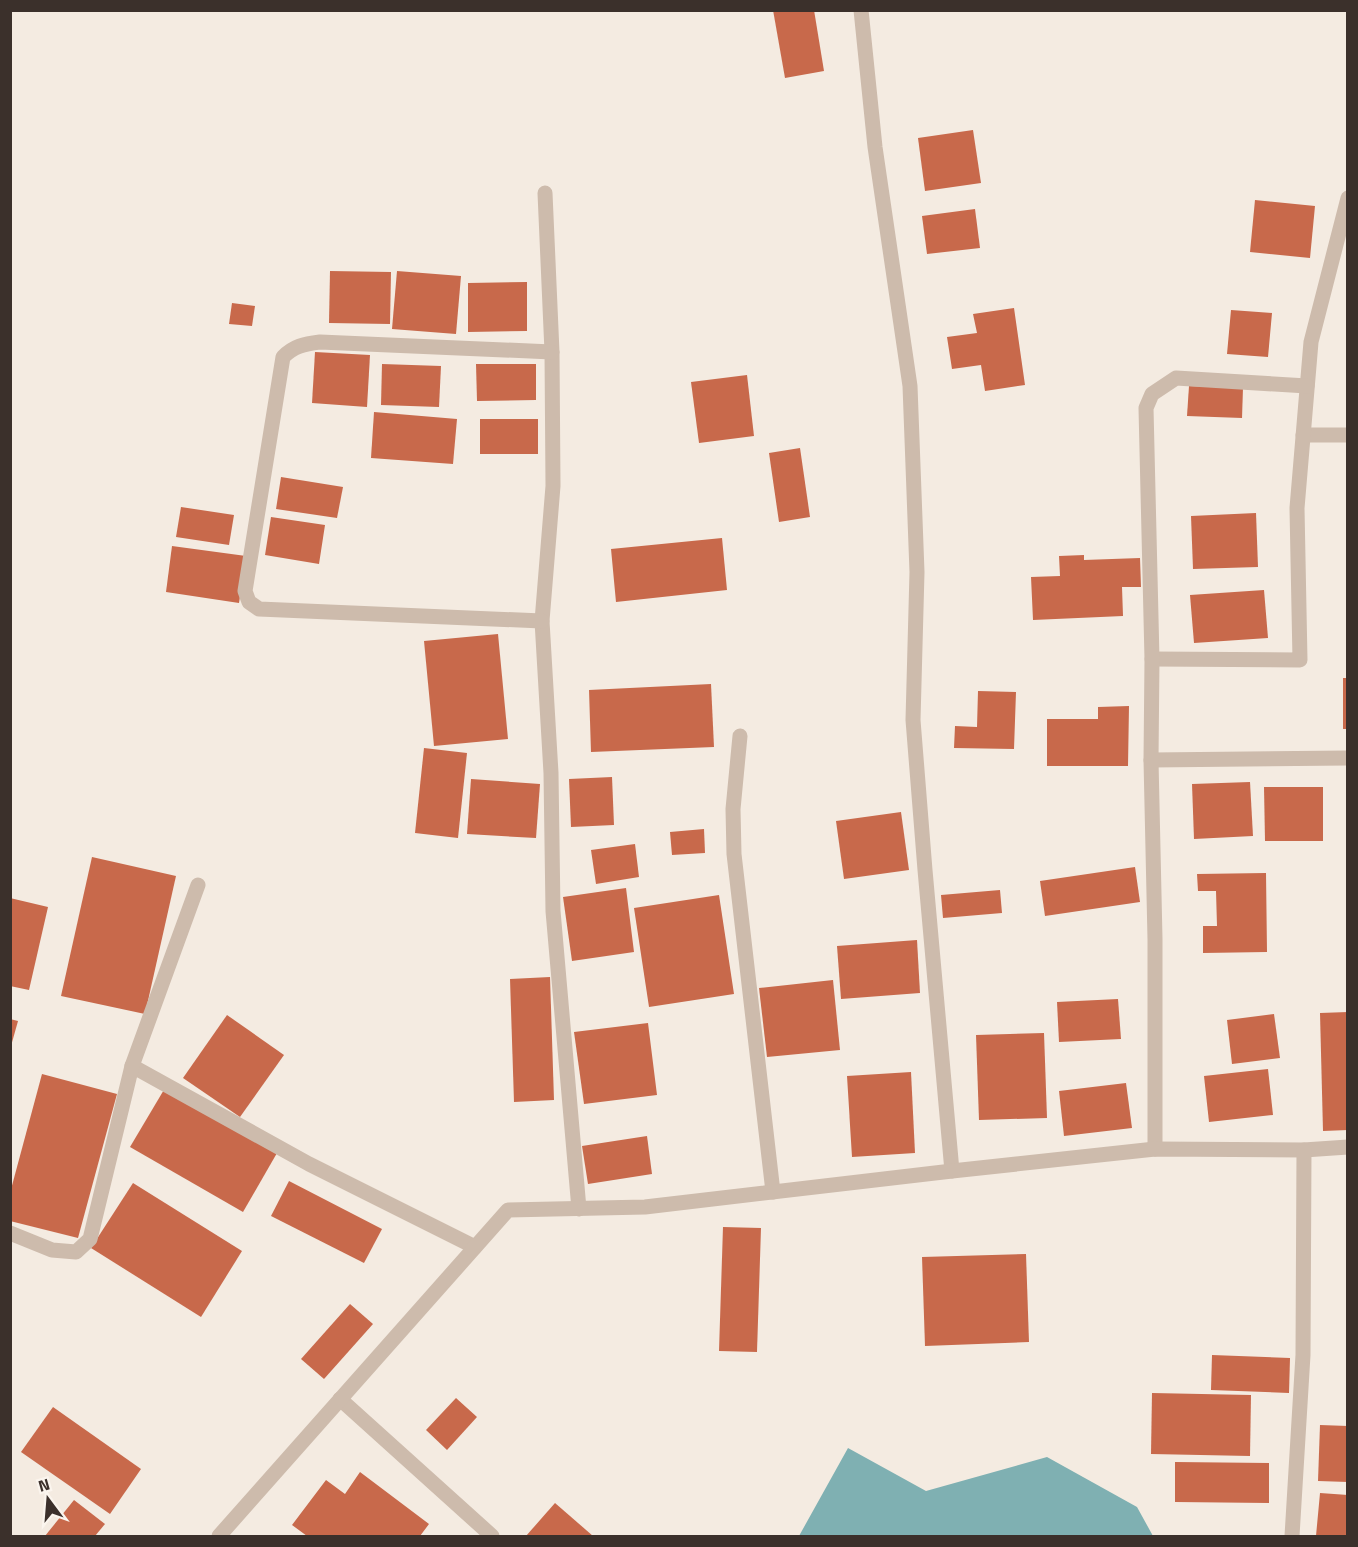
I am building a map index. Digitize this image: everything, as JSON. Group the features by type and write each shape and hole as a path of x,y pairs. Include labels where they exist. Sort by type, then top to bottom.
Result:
{"street":[{"path":"861,10 875,147 910,386 917,572 913,720 924,870 952,1171"},
{"path":"545,193 552,352 554,486 542,621 550,773 553,911 579,1209"},
{"path":"1152,659 1300,660 1298,508 1311,342 1347,198"},
{"path":"542,621 259,609 249,602 245,591 283,357 291,349 302,344 320,342 552,352"},
{"path":"1155,1149 1152,659 1146,408 1152,394 1176,378 1307,386"},
{"path":"1303,435 1347,435"},
{"path":"740,736 733,809 734,854 773,1192"},
{"path":"1151,760 1347,758"},
{"path":"10,1233 52,1250 76,1252 90,1239 132,1066 198,885"},
{"path":"132,1066 309,1164 475,1247"},
{"path":"219,1536 507,1210 645,1207 1155,1149 1347,1147"},
{"path":"1292,1536 1303,1355 1304,1149"},
{"path":"340,1400 492,1536"}],"water":[{"path":"848,1448 926,1491 1047,1457 1137,1507 1153,1536 799,1536"}],"building":[{"path":"773,10 814,10 824,71 785,78"},
{"path":"973,130 981,183 925,191 918,138"},
{"path":"1255,200 1315,206 1310,258 1250,252"},
{"path":"975,209 980,248 927,254 922,216"},
{"path":"330,271 391,272 390,324 329,323"},
{"path":"397,271 461,276 456,334 392,329"},
{"path":"527,282 527,331 468,332 468,283"},
{"path":"232,303 255,306 252,326 229,324"},
{"path":"1014,308 1025,385 985,391 981,365 952,369 947,337 977,333 973,314"},
{"path":"1231,310 1272,313 1268,357 1227,354"},
{"path":"315,352 370,355 367,407 312,403"},
{"path":"382,364 441,366 439,407 381,405"},
{"path":"476,364 536,364 536,400 477,401"},
{"path":"747,375 754,436 699,443 691,382"},
{"path":"1189,386 1243,388 1242,418 1187,416"},
{"path":"374,412 457,419 453,464 371,458"},
{"path":"480,419 538,419 538,454 480,454"},
{"path":"800,448 810,517 779,522 769,453"},
{"path":"281,477 343,487 337,518 276,509"},
{"path":"181,507 234,515 229,545 176,537"},
{"path":"1256,513 1258,567 1193,569 1191,516"},
{"path":"271,517 325,525 319,564 265,555"},
{"path":"722,538 727,590 616,602 611,549"},
{"path":"172,546 246,556 239,603 166,592"},
{"path":"1084,555 1084,560 1140,558 1141,587 1122,587 1123,616 1033,620 1031,577 1060,576 1059,556"},
{"path":"1264,590 1268,638 1194,643 1190,595"},
{"path":"498,634 508,739 434,746 424,641"},
{"path":"1343,678 1348,678 1348,729 1343,729"},
{"path":"711,684 714,747 591,752 589,690"},
{"path":"978,691 1016,692 1014,749 954,748 955,726 977,727"},
{"path":"1129,706 1128,766 1047,766 1047,719 1098,719 1098,707"},
{"path":"424,748 467,753 458,838 415,833"},
{"path":"612,777 614,825 571,827 569,779"},
{"path":"471,779 540,784 536,838 467,834"},
{"path":"1250,782 1253,836 1194,839 1192,784"},
{"path":"1264,787 1323,787 1323,841 1265,841"},
{"path":"901,812 909,870 844,879 836,821"},
{"path":"704,829 705,853 672,855 670,832"},
{"path":"635,844 639,877 596,884 591,850"},
{"path":"92,857 176,876 145,1014 61,996"},
{"path":"1135,867 1140,902 1045,916 1040,881"},
{"path":"1266,873 1267,952 1203,953 1203,926 1217,926 1216,891 1198,891 1197,874"},
{"path":"626,888 634,952 572,961 563,897"},
{"path":"1000,890 1002,913 943,918 941,895"},
{"path":"719,895 734,994 649,1007 634,908"},
{"path":"10,898 48,907 29,990 10,986"},
{"path":"917,940 920,993 841,999 837,946"},
{"path":"550,977 554,1100 514,1102 510,979"},
{"path":"833,980 840,1050 767,1057 759,988"},
{"path":"1118,999 1121,1039 1059,1042 1057,1002"},
{"path":"1348,1012 1348,1130 1323,1131 1320,1013"},
{"path":"1274,1014 1280,1058 1232,1064 1227,1020"},
{"path":"227,1015 284,1055 240,1117 183,1078"},
{"path":"10,1019 18,1021 11,1046 10,1046"},
{"path":"648,1023 657,1095 584,1104 574,1032"},
{"path":"1044,1033 1047,1118 979,1120 976,1035"},
{"path":"1268,1069 1273,1115 1209,1122 1204,1076"},
{"path":"911,1072 915,1153 852,1157 847,1076"},
{"path":"42,1074 117,1094 78,1238 10,1221 10,1193"},
{"path":"1126,1083 1132,1128 1064,1136 1059,1091"},
{"path":"165,1088 277,1153 243,1212 130,1147"},
{"path":"647,1136 652,1174 588,1184 582,1146"},
{"path":"289,1181 382,1229 364,1263 271,1216"},
{"path":"133,1183 242,1251 201,1317 91,1248"},
{"path":"723,1227 761,1228 757,1352 719,1351"},
{"path":"1026,1254 1029,1342 925,1346 922,1257"},
{"path":"350,1304 373,1324 324,1379 301,1359"},
{"path":"1212,1355 1290,1358 1289,1393 1211,1390"},
{"path":"1152,1393 1251,1395 1250,1456 1151,1454"},
{"path":"456,1398 477,1417 447,1450 426,1430"},
{"path":"53,1407 141,1469 110,1514 21,1452"},
{"path":"1320,1425 1348,1426 1348,1482 1318,1481"},
{"path":"1175,1462 1269,1463 1269,1503 1175,1502"},
{"path":"360,1472 429,1524 420,1536 307,1536 292,1525 326,1480 345,1494"},
{"path":"1320,1493 1348,1495 1348,1536 1316,1536"},
{"path":"74,1500 105,1524 95,1536 45,1536"},
{"path":"555,1503 593,1536 526,1536"}]}
